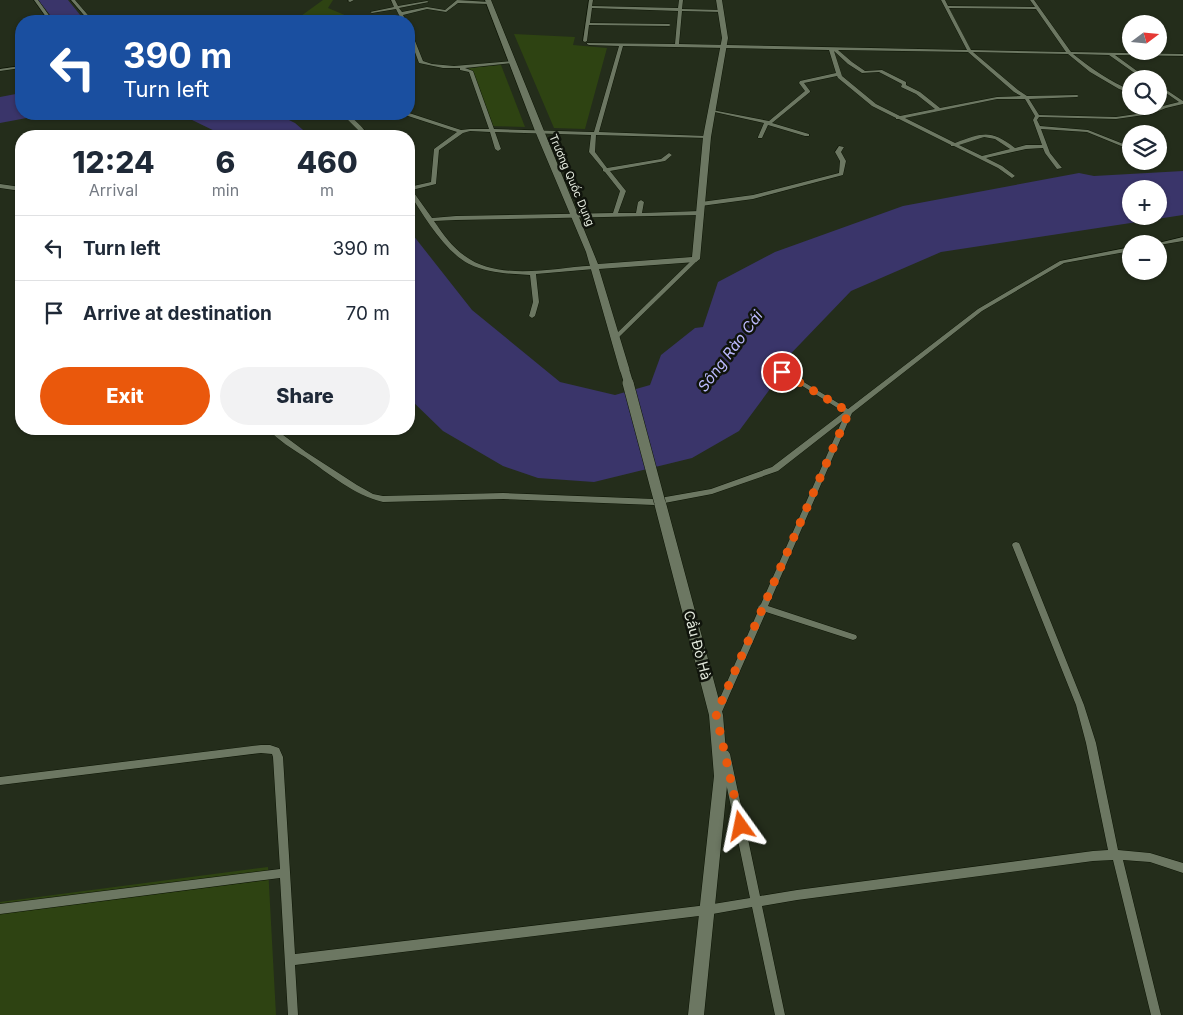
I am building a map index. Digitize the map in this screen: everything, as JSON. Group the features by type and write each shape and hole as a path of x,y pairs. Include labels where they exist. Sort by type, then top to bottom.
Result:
{"street":[{"path":"36,0 47,15"},
{"path":"73,0 86,15"},
{"path":"393,0 400,14 427,8 446,10 459,1 488,2"},
{"path":"591,0 587,42 621,45 833,50 1183,56"},
{"path":"677,46 681,0"},
{"path":"615,338 696,259 707,137 725,38 719,0"},
{"path":"943,0 971,53 1016,91 1026,97 1037,116 1035,120 1045,146 1059,168"},
{"path":"1032,0 1070,54 1088,68 1122,88"},
{"path":"372,12 427,2"},
{"name":"Trương Quốc Dụng","path":"488,2 594,267 624,371"},
{"path":"590,7 721,11"},
{"path":"947,7 1038,8"},
{"path":"588,24 669,25"},
{"path":"615,214 623,190 605,170 592,149 621,45"},
{"path":"415,46 421,62 448,68 512,62"},
{"path":"833,50 838,74 872,104 1004,169 1012,176"},
{"path":"833,50 864,72 880,71 904,83 903,86 918,92 938,109"},
{"path":"1111,54 1133,70"},
{"path":"455,67 471,71 498,149"},
{"path":"0,70 15,68"},
{"path":"760,136 768,122 808,91 802,82 838,74"},
{"path":"1167,92 1183,103"},
{"path":"898,118 997,98 1077,96"},
{"path":"1167,105 1183,103"},
{"path":"712,110 768,122 806,135"},
{"path":"1037,116 1116,118 1137,115"},
{"path":"415,117 461,132"},
{"path":"351,120 360,130"},
{"path":"1038,127 1088,131 1122,144"},
{"path":"415,188 434,183 437,149 461,132 475,129 707,137"},
{"path":"954,145 988,134 998,137 1013,149"},
{"path":"981,158 1013,149 1045,146"},
{"path":"701,204 753,197 841,174 843,161 838,152 841,147"},
{"path":"605,170 663,160 669,155"},
{"path":"0,186 15,188"},
{"path":"415,197 458,254 480,266 533,274 696,259"},
{"path":"639,214 641,202"},
{"path":"431,220 700,213"},
{"path":"1167,242 1183,239"},
{"path":"278,435 360,490 383,499 503,496 654,502 712,491 775,469 976,313 1054,266 1071,259 1122,250"},
{"path":"532,316 536,302 533,274"},
{"name":"Cầu Đò Hà","path":"624,371 716,714 721,776 696,1015"},
{"path":"782,372 849,412"},
{"path":"780,1015 716,714 849,412"},
{"path":"1016,545 1080,705 1156,1015"},
{"path":"762,607 853,637"},
{"path":"0,781 261,749 273,750 278,757 293,1015"},
{"path":"290,960 707,910 938,875 1116,854 1152,857 1183,868"},
{"path":"0,909 284,873"}],"green space":[{"path":"323,0 333,0 328,8 345,15 302,15"},
{"path":"514,34 575,37 573,45 607,48 585,129 554,128"},
{"path":"501,65 525,127 488,126 469,68"},
{"path":"268,867 276,1015 0,1015 0,902"}],"water":[{"path":"38,0 68,0 80,15 50,15"},
{"path":"15,94 16,120 0,123 0,97"},
{"path":"192,120 289,120 303,130 213,130"},
{"name":"Sông Rào Cái","path":"1183,171 1183,215 1167,217 1167,180 1122,180 1122,224 941,252 851,291 777,368 775,376 784,387 770,389 739,431 692,458 594,482 538,478 503,466 443,431 415,404 415,238 472,310 560,382 615,395 650,385 661,355 695,328 703,327 718,282 775,252 903,206 1079,173 1094,176"}],"route":[{"path":"741,826 716,714 849,412 782,372"}]}
